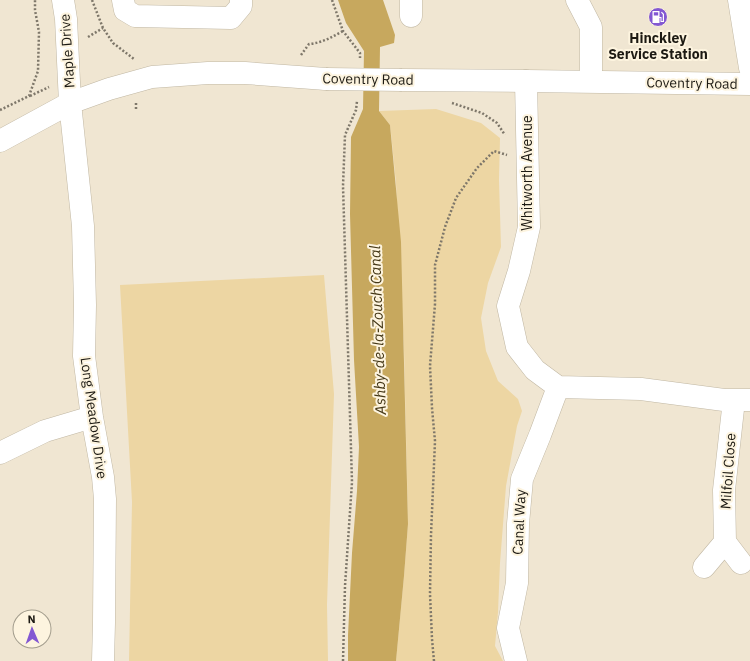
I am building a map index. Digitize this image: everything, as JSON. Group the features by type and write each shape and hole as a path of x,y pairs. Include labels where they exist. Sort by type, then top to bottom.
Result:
{"street":[{"name":"Maple Drive","path":"63,0 66,19 70,103"},
{"path":"123,0 125,10 135,16 231,18 241,6 241,0"},
{"path":"577,0 591,27 591,81"},
{"path":"739,0 750,68"},
{"name":"Coventry Road","path":"0,141 70,103 109,89 152,77 208,73 245,73 326,79 750,84"},
{"name":"Whitworth Avenue","path":"526,81 529,227 519,271 508,306 517,347 535,370 558,387"},
{"name":"Long Meadow Drive","path":"70,103 83,226 85,305 84,356 92,417 103,477 105,499 103,661"},
{"path":"558,387 641,389 724,400 742,400"},
{"name":"Canal Way","path":"516,661 508,628 517,583 518,524 522,480 558,387"},
{"name":"Milfoil Close","path":"726,542 724,490 742,400"},
{"path":"0,453 45,431 92,417"},
{"path":"704,567 726,542 741,564"}],"path":[{"path":"0,110 29,96 38,71 38,32 35,10 36,0"},
{"path":"92,0 102,28 112,43 134,59"},
{"path":"332,0 343,31 360,53 359,60"},
{"path":"299,57 309,44 318,43 343,31"},
{"path":"343,661 345,586 352,482 343,186 345,136 356,110 357,96"},
{"path":"449,102 482,113 497,123 506,137"},
{"path":"434,661 430,594 435,440 430,366 435,304 435,265 445,227 456,198 460,192 477,168 494,151 511,156"}],"shaded area":[{"path":"436,109 481,123 500,138 499,180 501,247 488,283 481,318 486,351 498,381 518,399 522,411 517,426 506,486 500,563 495,646 503,661 396,661 408,524 404,350 396,183 391,133 390,125 379,111"},
{"path":"324,275 334,394 327,605 328,661 129,661 132,502 120,285"}],"water":[{"name":"Ashby-de-la-Zouch Canal","path":"338,0 383,0 395,35 394,43 380,47 379,111 390,125 401,242 408,524 396,661 348,661 352,553 359,447 354,360 350,214 351,137 363,109 364,51 346,23"}],"place":[{"name":"Hinckley Service Station","path":"658,17"}]}
